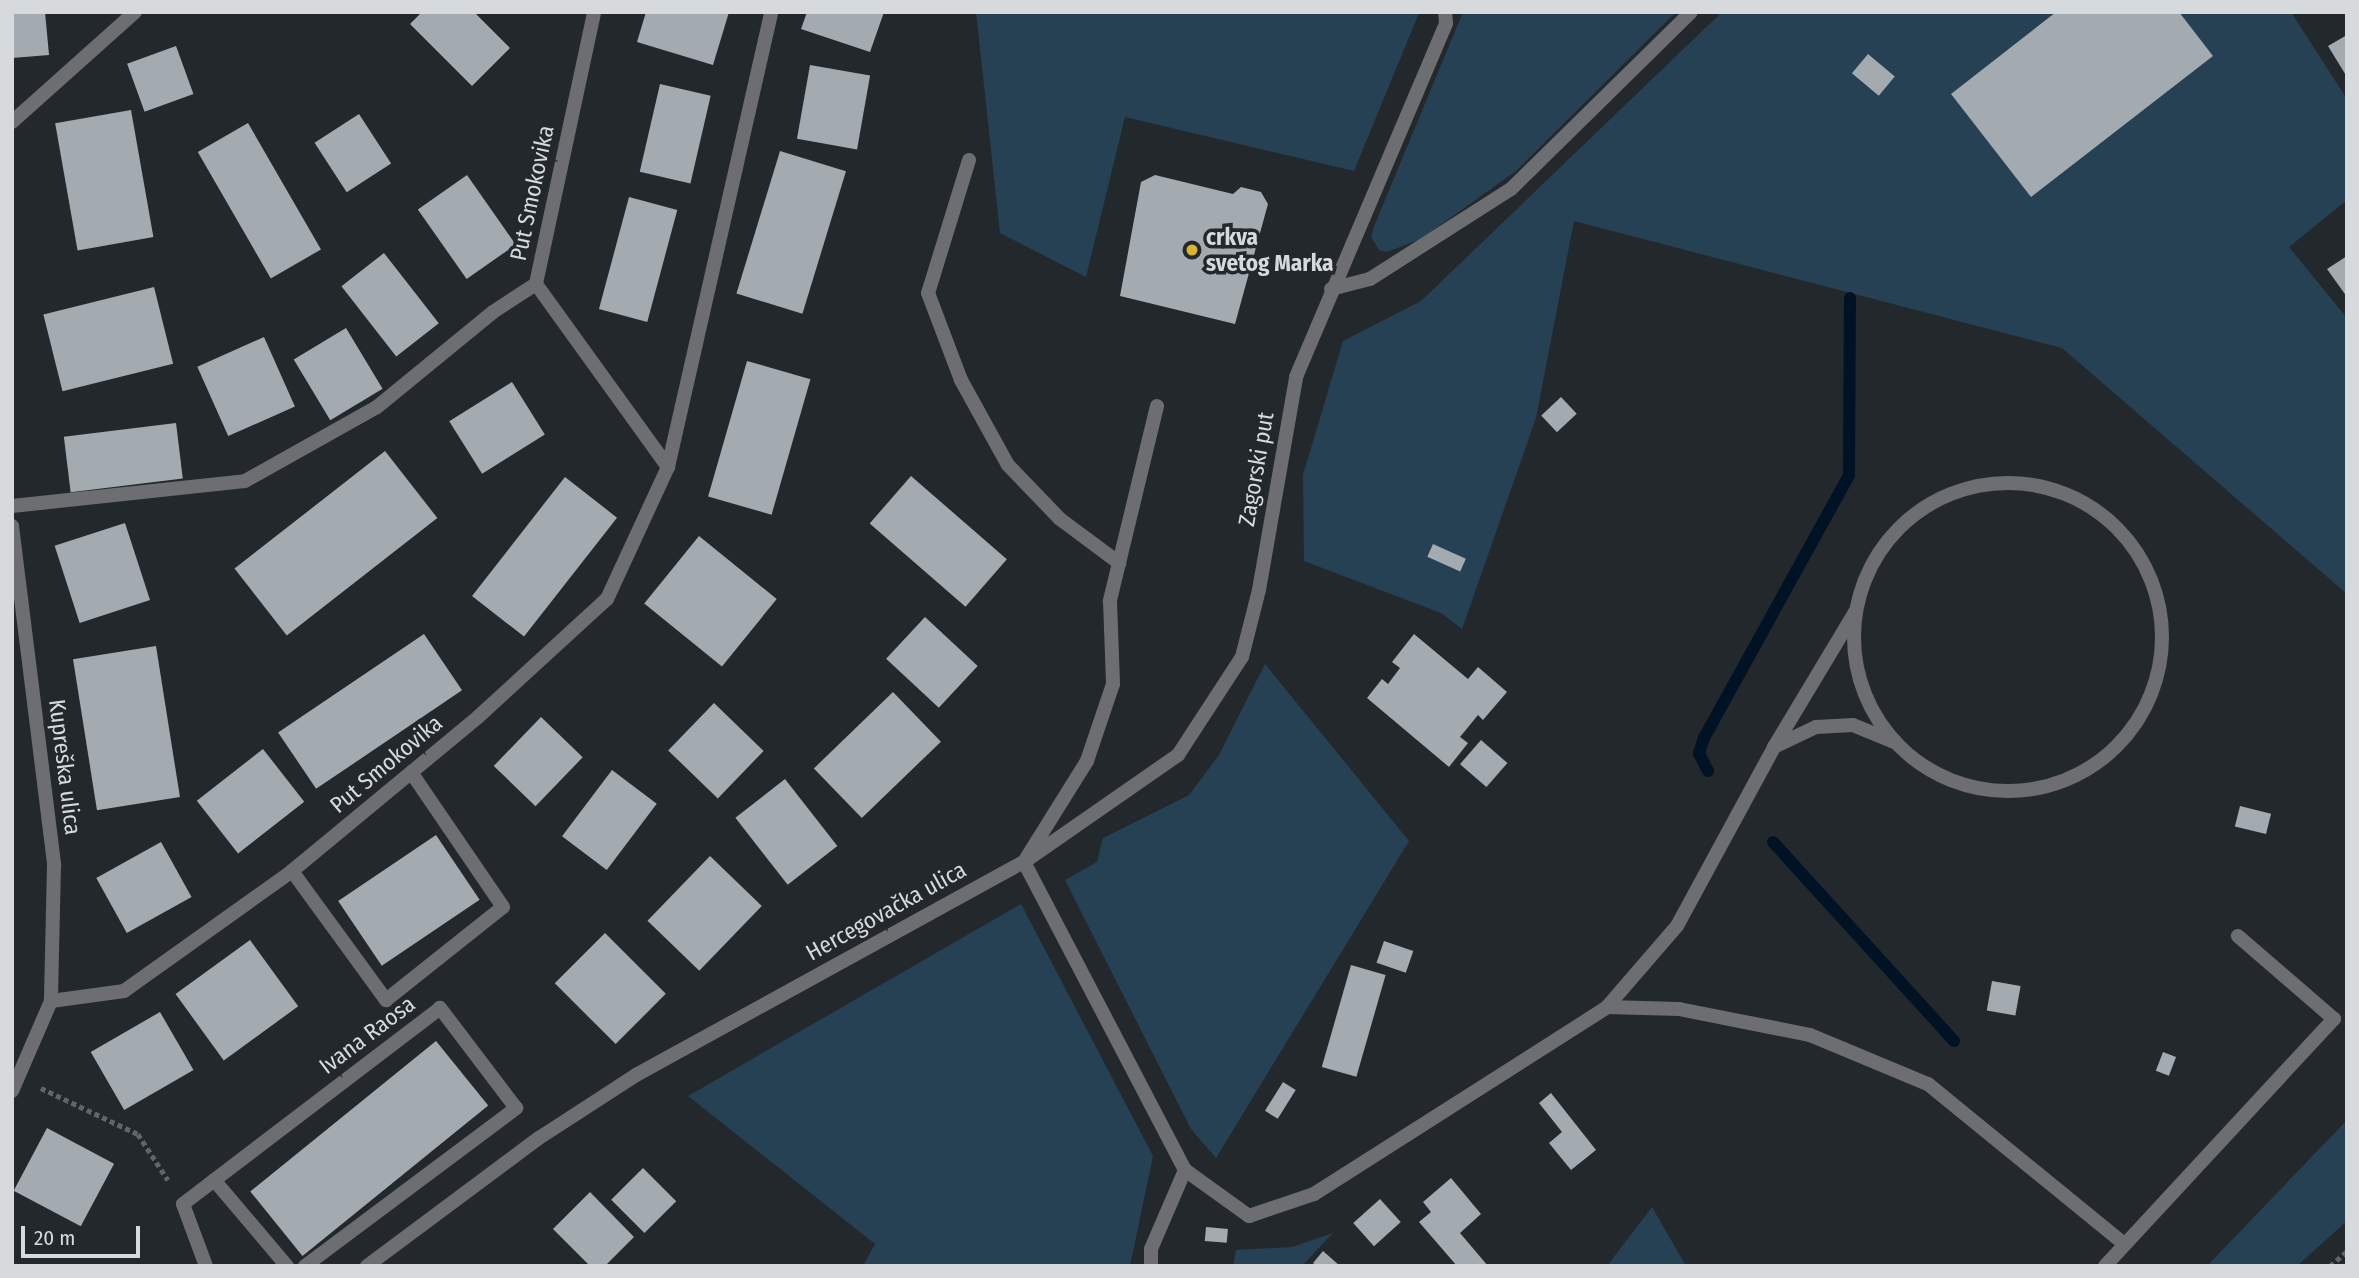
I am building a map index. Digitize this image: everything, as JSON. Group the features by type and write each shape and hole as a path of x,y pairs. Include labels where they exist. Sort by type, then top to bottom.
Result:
{"street":[{"path":"12,122 135,12"},
{"name":"Put Smokovika","path":"51,1000 124,991 292,871 411,772 607,599 668,467 771,12"},
{"name":"Zagorski put","path":"1024,862 1178,755 1242,657 1259,590 1296,377 1331,289 1446,23 1445,12"},
{"path":"1331,289 1370,279 1511,189 1691,12"},
{"name":"Put Smokovika","path":"594,13 536,285 668,467"},
{"path":"969,160 928,293 961,380 1008,465 1060,519 1119,563"},
{"path":"12,506 246,481 377,407 494,312 536,285"},
{"name":"Hercegovačka ulica","path":"368,1266 539,1138 636,1075 1024,862 1087,761 1113,684 1110,601 1157,406"},
{"path":"1024,862 1185,1170 1249,1216 1314,1194 1607,1006 1677,926 1774,747 1856,610 1873,561 1907,521 1950,494 2001,482 2053,488 2099,511 2135,547 2157,594 2163,645 2152,696 2124,740 2084,772 2035,790 1984,790 1934,774 1894,742 1853,725 1816,727 1774,747"},
{"name":"Kupreška ulica","path":"12,526 54,865 51,1000 15,1084"},
{"path":"1856,610 1858,669 1868,703 1894,742"},
{"path":"292,871 386,1000 503,907 411,772"},
{"path":"2105,1266 2334,1019 2238,936"},
{"path":"1607,1006 1679,1009 1810,1035 1928,1084 2124,1244"},
{"name":"Ivana Raosa","path":"183,1204 440,1008 516,1108 305,1266"},
{"path":"1151,1266 1151,1249 1185,1170"},
{"path":"214,1181 287,1266"},
{"path":"183,1204 206,1266"}],"path":[{"path":"15,1084 138,1134 183,1204"},
{"path":"2330,1266 2347,1251"}],"shaded area":[{"path":"976,12 1419,13 1354,171 1125,117 1086,277 1000,233"},
{"path":"1463,12 1676,12 1516,171 1421,239 1387,252 1379,250 1371,237 1375,224"},
{"path":"1722,12 2291,12 2347,99 2347,200 2289,247 2347,318 2347,594 2062,348 1574,221 1536,418 1462,629 1441,613 1304,561 1303,475 1343,341 1421,301"},
{"path":"1265,664 1409,841 1216,1158 1191,1129 1065,880 1097,862 1103,838 1189,795 1219,755"},
{"path":"1021,904 1153,1156 1130,1266 863,1266 875,1244 688,1096"},
{"path":"2347,1120 2347,1221 2297,1266 2207,1266"},
{"path":"1652,1207 1686,1266 1607,1266"},
{"path":"1333,1233 1302,1266 1233,1266 1236,1250 1292,1247"}],"building":[{"path":"12,12 45,12 49,55 12,58"},
{"path":"422,12 474,12 510,48 472,86 410,24"},
{"path":"646,12 729,12 713,65 637,42"},
{"path":"807,12 884,12 870,52 801,29"},
{"path":"2056,12 2179,12 2213,56 2031,197 1951,94"},
{"path":"2347,35 2347,77 2328,46"},
{"path":"176,46 193,94 145,112 127,64"},
{"path":"1868,54 1895,76 1879,96 1852,73"},
{"path":"810,65 870,76 857,149 797,139"},
{"path":"660,84 711,96 690,183 640,172"},
{"path":"131,110 153,237 78,250 55,123"},
{"path":"359,114 391,163 347,192 315,143"},
{"path":"248,123 321,249 271,278 198,152"},
{"path":"780,151 846,171 802,314 736,293"},
{"path":"467,175 516,245 467,279 418,209"},
{"name":"crkva svetog Marka","path":"1155,175 1233,194 1241,187 1261,192 1268,204 1235,324 1120,296 1141,182"},
{"path":"629,197 677,210 647,322 599,309"},
{"path":"384,253 439,323 396,356 341,286"},
{"path":"2347,256 2347,297 2327,269"},
{"path":"154,287 173,364 62,391 43,315"},
{"path":"346,328 383,389 330,420 294,359"},
{"path":"264,337 295,406 228,436 197,367"},
{"path":"747,361 810,379 772,515 708,497"},
{"path":"512,382 545,435 482,474 449,421"},
{"path":"1561,397 1577,414 1557,432 1541,415"},
{"path":"176,423 183,479 71,492 64,437"},
{"path":"385,451 437,518 287,636 234,569"},
{"path":"911,476 1007,559 966,607 870,524"},
{"path":"565,477 617,518 524,637 472,596"},
{"path":"125,523 150,600 80,623 55,546"},
{"path":"699,536 777,599 722,667 644,604"},
{"path":"1433,544 1466,559 1460,571 1427,557"},
{"path":"925,617 978,666 939,708 886,659"},
{"path":"424,634 462,690 316,789 278,732"},
{"path":"1414,634 1468,679 1478,667 1507,692 1483,720 1478,715 1460,737 1468,743 1449,767 1367,698 1382,679 1388,684 1400,668 1392,662"},
{"path":"156,646 180,797 97,810 73,659"},
{"path":"893,692 941,742 862,818 814,768"},
{"path":"714,703 764,751 718,798 668,750"},
{"path":"541,717 583,757 535,806 494,766"},
{"path":"1481,740 1507,763 1486,787 1460,764"},
{"path":"263,749 304,802 238,854 197,801"},
{"path":"612,770 657,804 607,870 562,836"},
{"path":"785,779 837,846 788,885 735,818"},
{"path":"2240,806 2271,814 2266,834 2235,826"},
{"path":"436,835 480,900 382,966 338,901"},
{"path":"161,842 192,897 127,933 96,878"},
{"path":"710,856 762,906 699,971 647,921"},
{"path":"605,933 666,994 616,1044 555,983"},
{"path":"250,940 298,1006 224,1060 176,994"},
{"path":"1384,941 1413,951 1406,973 1377,963"},
{"path":"1351,965 1386,975 1356,1077 1322,1067"},
{"path":"1992,981 2021,986 2015,1016 1987,1011"},
{"path":"160,1012 194,1070 124,1110 91,1052"},
{"path":"436,1041 488,1106 302,1256 250,1191"},
{"path":"2163,1052 2176,1057 2169,1076 2156,1071"},
{"path":"1283,1082 1296,1090 1278,1119 1265,1111"},
{"path":"1551,1093 1596,1150 1571,1170 1549,1143 1562,1132 1539,1103"},
{"path":"47,1128 114,1164 81,1226 14,1191"},
{"path":"643,1168 676,1201 644,1233 611,1200"},
{"path":"1451,1178 1481,1214 1460,1233 1488,1266 1457,1266 1419,1222 1431,1212 1423,1202"},
{"path":"590,1192 634,1237 605,1266 590,1266 553,1229"},
{"path":"1380,1199 1401,1222 1374,1246 1353,1223"},
{"path":"1206,1227 1228,1229 1227,1243 1205,1241"},
{"path":"1323,1251 1340,1266 1317,1266 1313,1263"}],"waterway":[{"path":"1708,771 1699,753 1704,738 1849,475 1850,298"},
{"path":"1773,842 1954,1041"}],"place":[{"name":"crkva svetog Marka","path":"1192,250"}]}
